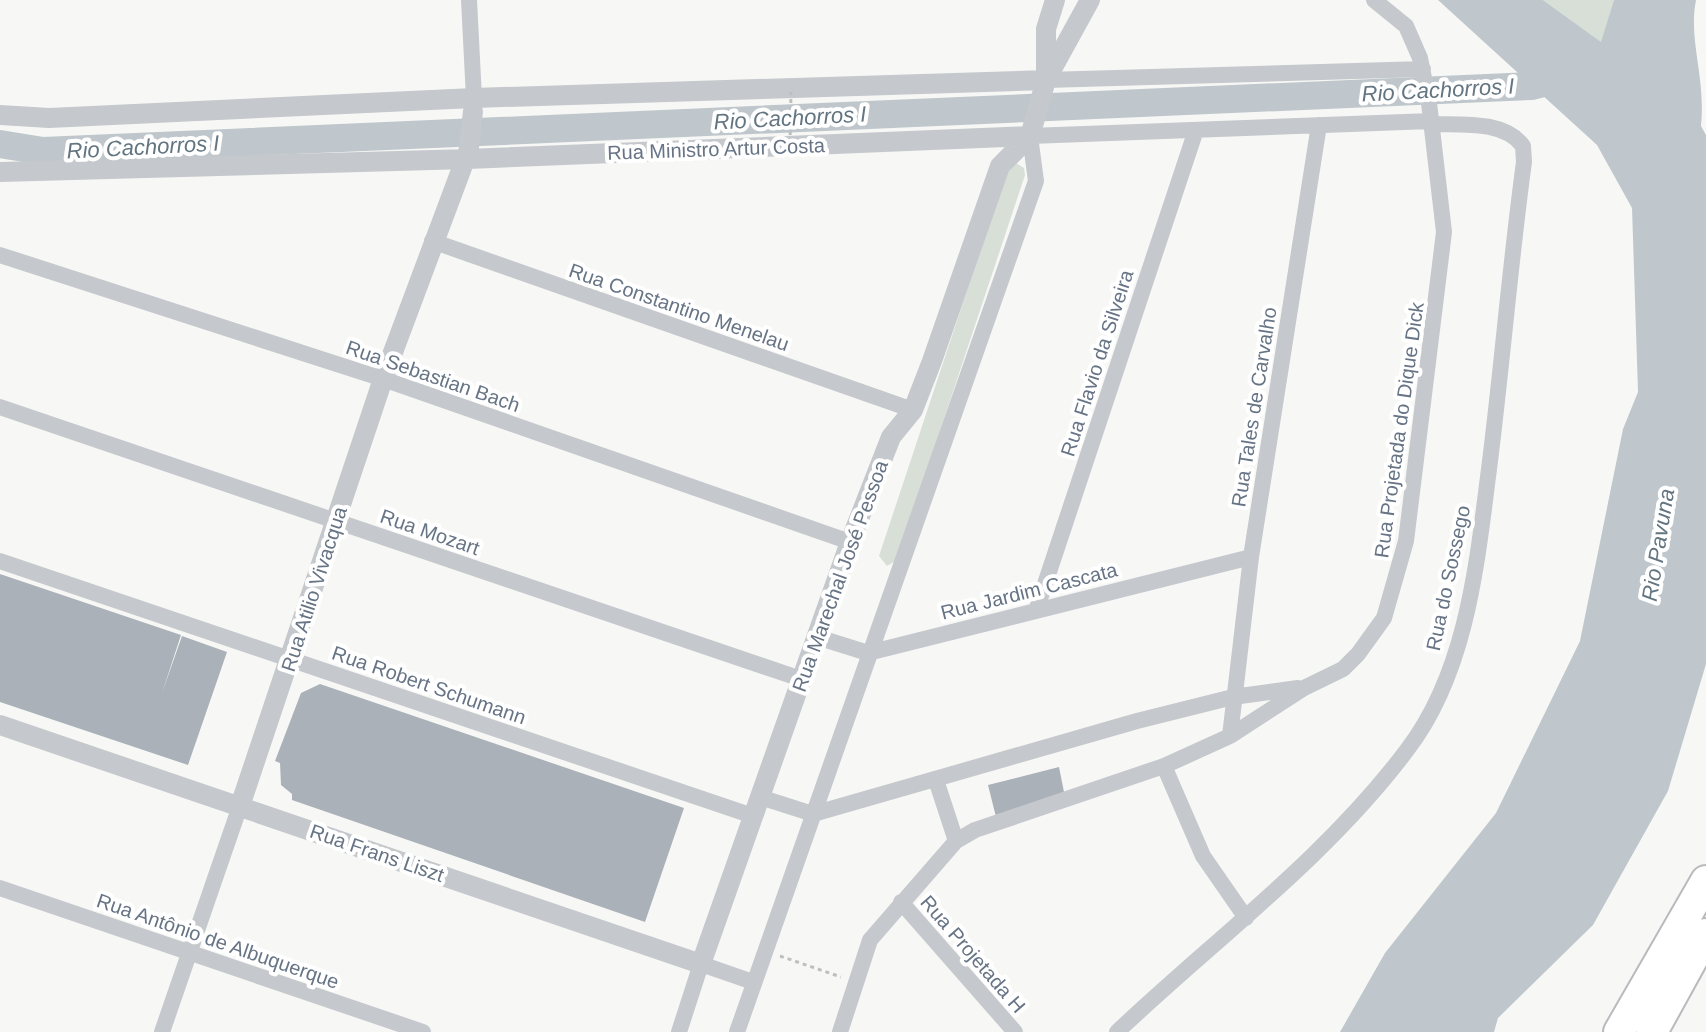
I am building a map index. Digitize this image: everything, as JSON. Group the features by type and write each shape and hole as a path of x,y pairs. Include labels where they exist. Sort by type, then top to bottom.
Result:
{"highway":[{"path":"1619,1032 1706,881"},
{"path":"1652,1032 1706,934"}],"street":[{"path":"469,0 473,104"},
{"name":"Rua Marechal José Pessoa","path":"1044,88 1046,29 1055,0"},
{"name":"Rua Marechal José Pessoa","path":"737,1032 1036,181 1032,129 1044,88 1090,0"},
{"name":"Rua Projetada do Dique Dick","path":"840,1032 870,940 956,841 975,830 1164,766 1230,736 1304,688 1343,669 1384,618 1406,541 1443,260 1442,206 1424,74 1406,26 1374,0"},
{"path":"0,115 49,118 1424,74"},
{"name":"Rua Atilio Vivacqua","path":"162,1032 291,659 383,379 432,241 468,153 473,104"},
{"name":"Rua Ministro Artur Costa","path":"0,172 1032,129 1196,130 1431,122"},
{"name":"Rua do Sossego","path":"1117,1032 1246,918 1321,846 1408,749 1428,715 1458,648 1479,543 1494,429 1523,146 1500,129 1431,122"},
{"name":"Rua Tales de Carvalho","path":"1230,736 1251,557 1319,125"},
{"name":"Rua Marechal José Pessoa","path":"679,1032 801,679 891,437 913,410 1000,166 1032,129"},
{"name":"Rua Flavio da Silveira","path":"1037,608 1196,130"},
{"name":"Rua Constantino Menelau","path":"432,241 913,410"},
{"name":"Rua Sebastian Bach","path":"0,255 383,379 850,542"},
{"name":"Rua Mozart","path":"0,407 801,679"},
{"name":"Rua Jardim Cascata","path":"868,653 1037,608 1251,557"},
{"name":"Rua Robert Schumann","path":"0,561 291,659 756,807 813,814"},
{"path":"817,637 868,653"},
{"path":"813,814 1233,697 1304,688"},
{"name":"Rua Frans Liszt","path":"0,725 753,982"},
{"path":"1164,766 1203,856 1246,918"},
{"path":"936,780 956,841"},
{"name":"Rua Antônio de Albuquerque","path":"0,888 423,1032"},
{"name":"Rua Projetada H","path":"901,902 1015,1032"}],"path":[{"path":"790,143 791,92"},
{"path":"764,950 856,982"}],"shaded area":[{"path":"1543,0 1614,0 1602,43"},
{"path":"1016,163 1024,168 1025,175 897,560 887,566 879,556 1007,170"}],"water":[{"name":"Rio Pavuna","path":"1438,0 1543,0 1601,42 1614,0 1696,0 1694,30 1701,91 1701,126 1706,135 1706,664 1668,791 1593,925 1498,1018 1494,1032 1340,1032 1385,953 1496,813 1580,641 1623,429 1638,392 1632,208 1597,145"}],"building":[{"path":"0,574 181,635 162,693 182,636 227,652 188,765 0,702"},
{"path":"320,684 684,808 645,922 292,800 292,794 281,785 280,763 275,761 301,693"},
{"path":"1059,767 1065,797 996,817 988,785"}],"waterway":[{"name":"Rio Cachorros I","path":"0,144 43,151 1532,86 1567,77"}]}
